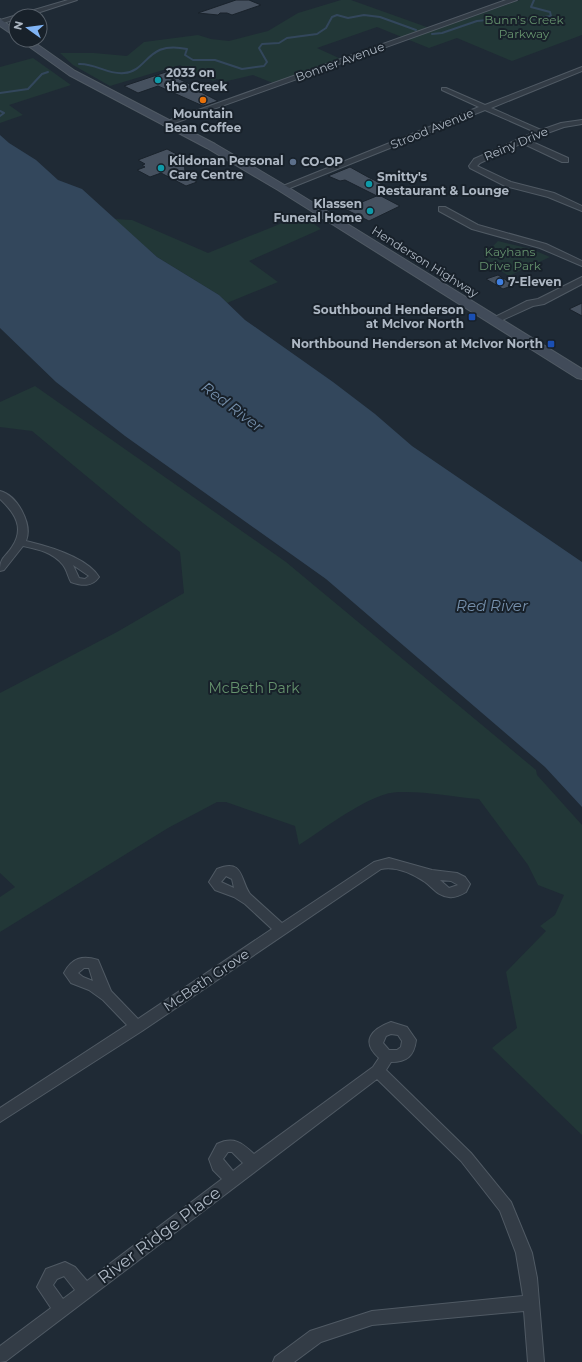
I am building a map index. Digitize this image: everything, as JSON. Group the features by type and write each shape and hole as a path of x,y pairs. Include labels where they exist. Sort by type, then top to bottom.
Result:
{"main road":[{"name":"Henderson Highway","path":"36,48 72,74 211,146 282,188 582,375"}],"street":[{"path":"48,8 74,0"},
{"name":"Bonner Avenue","path":"166,123 514,0"},
{"name":"Strood Avenue","path":"282,188 582,69"},
{"path":"444,89 542,133"},
{"name":"Reiny Drive","path":"582,122 570,122 542,133 476,161 473,166 508,184 557,197 582,209"},
{"path":"523,141 565,160"},
{"path":"442,209 475,227 543,246 582,264"},
{"path":"498,322 538,306 540,302 582,280"},
{"path":"0,494 18,511 24,530 21,543 0,568"},
{"path":"21,543 61,556"},
{"name":"McBeth Grove","path":"0,1116 137,1027 378,865 389,863 416,871"},
{"path":"249,901 281,929"},
{"path":"106,994 137,1027"},
{"name":"River Ridge Place","path":"0,1356 85,1290 378,1071 387,1056"},
{"path":"378,1071 466,1157 482,1175 506,1208 524,1253 529,1278 536,1362"},
{"name":"River Ridge Place","path":"232,1180 216,1159 218,1152 226,1146 235,1146 254,1163"},
{"name":"River Ridge Place","path":"62,1308 45,1287 47,1279 52,1273 64,1269 70,1272 85,1290"},
{"path":"282,1362 316,1336 372,1318 531,1303"}],"green space":[{"name":"Bunn's Creek Parkway","path":"341,0 351,0 435,30 520,0 582,0 582,35 512,61 457,38 429,48 377,27 317,48 341,59 273,83 253,75 223,82 217,79 213,81 180,65 110,86 73,65 60,53 94,53 127,56 144,42 198,35 211,39 229,41 268,31 298,13"},
{"path":"33,58 71,85 9,105 23,115 0,123 0,67"},
{"path":"302,215 321,229 249,261 278,282 227,303 219,295 157,257 114,219 132,220 208,253"},
{"name":"Kayhans Drive Park","path":"498,241 531,249 550,257 509,276 493,266 483,256"},
{"name":"McBeth Park","path":"35,386 286,562 536,770 537,775 582,825 582,1135 492,1048 517,1028 506,972 546,931 540,926 555,915 564,895 538,885 528,865 479,799 419,792 399,792 388,794 375,798 348,812 299,845 295,826 226,802 217,802 168,828 0,932 0,897 15,887 0,873 0,693 117,632 184,593 180,552 32,431 0,427 0,402"}],"water":[{"name":"Red River","path":"0,135 9,143 36,160 58,180 82,189 157,257 219,295 245,320 333,382 375,414 412,446 582,562 582,807 545,767 326,579 125,436 56,382 0,328"}],"building":[{"path":"236,0 249,0 261,5 232,15 227,13 220,13 218,15 198,13"},
{"path":"178,68 192,74 179,79 202,90 199,91 218,101 203,106 158,86 138,93 124,86"},
{"name":"Kildonan Personal Care Centre","path":"167,149 184,158 185,172 181,173 197,182 186,186 161,173 150,177 137,170 145,167 142,165 145,164 138,160"},
{"name":"Smitty's Restaurant & Lounge","path":"350,167 392,189 377,196 345,180 340,181 328,176"},
{"name":"Klassen Funeral Home","path":"379,195 400,206 369,221 345,209"},
{"name":"7-Eleven","path":"498,275 514,285 503,289 486,279"},
{"path":"582,303 582,316 569,309"}],"waterway":[{"path":"432,34 442,33 477,21 497,19 517,21 551,16 550,12 531,7 534,0"},
{"path":"79,64 91,65 112,72 124,73 139,67 156,52 174,47 187,49 185,55 193,60 215,60 242,69 264,66 267,62 259,48 262,44 279,43 287,38 317,34 326,28 332,17 337,15 348,18 364,15 380,17 416,30"},
{"path":"0,93 28,89 42,74 48,72"},
{"path":"0,111 4,113 0,116"}],"place":[{"name":"2033 on the Creek","path":"158,80"},
{"name":"Mountain Bean Coffee","path":"203,100"},
{"name":"CO-OP","path":"293,162"},
{"name":"Kildonan Personal Care Centre","path":"161,168"},
{"name":"Smitty's Restaurant & Lounge","path":"369,184"},
{"name":"Klassen Funeral Home","path":"370,211"},
{"name":"7-Eleven","path":"500,282"},
{"name":"Southbound Henderson at McIvor North","path":"472,317"},
{"name":"Northbound Henderson at McIvor North","path":"551,344"}]}
